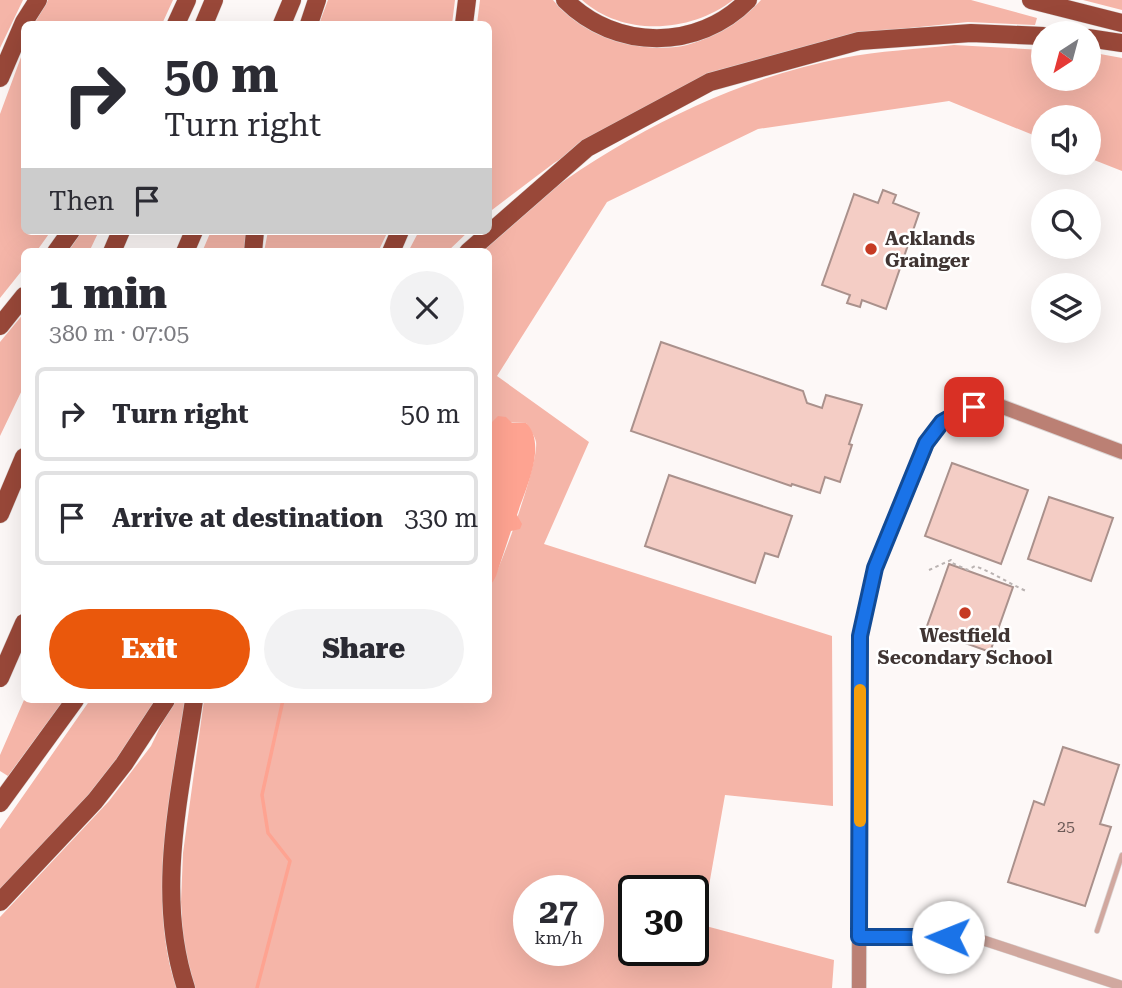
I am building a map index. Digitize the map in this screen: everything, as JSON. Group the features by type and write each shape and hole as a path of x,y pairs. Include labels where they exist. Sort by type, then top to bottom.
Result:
{"highway":[{"path":"25,21 38,0"},
{"path":"177,21 187,0"},
{"path":"205,21 214,0"},
{"path":"283,21 292,0"},
{"path":"310,21 317,0"},
{"path":"464,21 467,0"},
{"path":"565,0 603,28 632,37 659,39 718,24 748,0"},
{"path":"1031,0 1122,23"},
{"path":"0,78 21,29"},
{"path":"492,231 587,148 710,82 859,41 971,33 1031,36"},
{"path":"1101,40 1122,43"},
{"path":"473,248 487,235"},
{"path":"0,326 21,300"},
{"path":"0,514 21,464"},
{"path":"0,678 21,630"},
{"path":"0,803 73,703"},
{"path":"0,902 96,801 164,703"},
{"path":"186,988 179,969 170,919 171,855 194,703"}],"street":[{"path":"859,988 860,636 875,568 926,443 942,422 967,408 1000,406 1122,452"},
{"path":"859,937 973,937 1122,986"}],"lane":[{"path":"1097,931 1122,855"}],"path":[{"path":"929,570 951,560 968,570 975,566 1000,575 1004,581 1026,591"}],"shaded area":[{"path":"0,0 23,0 0,48"},
{"path":"48,0 173,0 163,21 36,21"},
{"path":"328,0 455,0 452,21 320,21"},
{"path":"480,0 553,0 578,22 608,38 642,47 659,48 687,45 710,36 733,23 761,0 971,0 1037,18 1036,21 1031,21 1031,25 968,22 851,34 721,74 645,107 554,163 492,210 492,21 477,21"},
{"path":"582,0 733,0 697,19 657,26 617,20"},
{"path":"1083,0 1122,0 1122,10"},
{"path":"954,45 1031,49 1031,91 1101,91 1101,54 1122,58 1122,171 1101,163 1101,105 1031,105 1031,134 949,101 758,129 607,202 497,376 589,442 544,544 832,636 833,806 725,795 709,885 709,875 618,875 618,966 709,966 709,927 834,960 832,988 194,988 183,945 181,902 183,853 204,703 492,703 492,583 525,493 536,442 526,423 492,422 492,248 481,248 556,187 647,130 745,86 794,69 857,56"},
{"path":"21,57 21,235 48,235 39,248 21,248 21,272 0,298 0,114"},
{"path":"79,235 97,235 91,248 71,248"},
{"path":"209,235 246,235 245,248 204,248"},
{"path":"267,235 386,235 380,248 265,248"},
{"path":"417,235 465,235 451,248 410,248"},
{"path":"21,317 21,392 0,436 0,342"},
{"path":"498,416 506,417 512,423 526,423 532,432 535,455 517,515 522,524 520,529 511,531 492,584 492,422"},
{"path":"23,703 62,703 8,776 0,771 0,755"},
{"path":"88,703 155,703 98,789 0,895 0,829"},
{"path":"172,703 187,703 166,846 164,885 168,957 177,988 0,988 0,917 109,801 151,746"}],"building":[{"name":"Acklands Grainger","path":"883,190 896,195 893,203 919,213 886,309 862,300 860,307 847,303 850,295 822,285 854,194 878,203"},
{"path":"661,342 803,391 807,403 822,408 826,395 862,405 840,482 825,477 820,493 792,484 791,486 631,431"},
{"path":"952,463 1028,490 1001,564 925,536"},
{"path":"669,475 792,516 778,557 765,553 755,583 645,546"},
{"path":"1049,497 1113,518 1091,581 1028,559"},
{"path":"949,564 1013,587 990,652 926,629"},
{"path":"1063,747 1119,765 1100,824 1111,827 1085,906 1008,882 1034,801 1044,805"}],"waterway":[{"path":"257,988 290,861 268,833 262,795 282,703"}],"slow traffic":[{"path":"860,690 860,821"}],"place":[{"name":"Acklands Grainger","path":"871,249"},
{"name":"Westfield Secondary School","path":"965,613"}],"route":[{"path":"948,937 859,937 860,636 875,568 926,443 942,422 974,407"}]}
